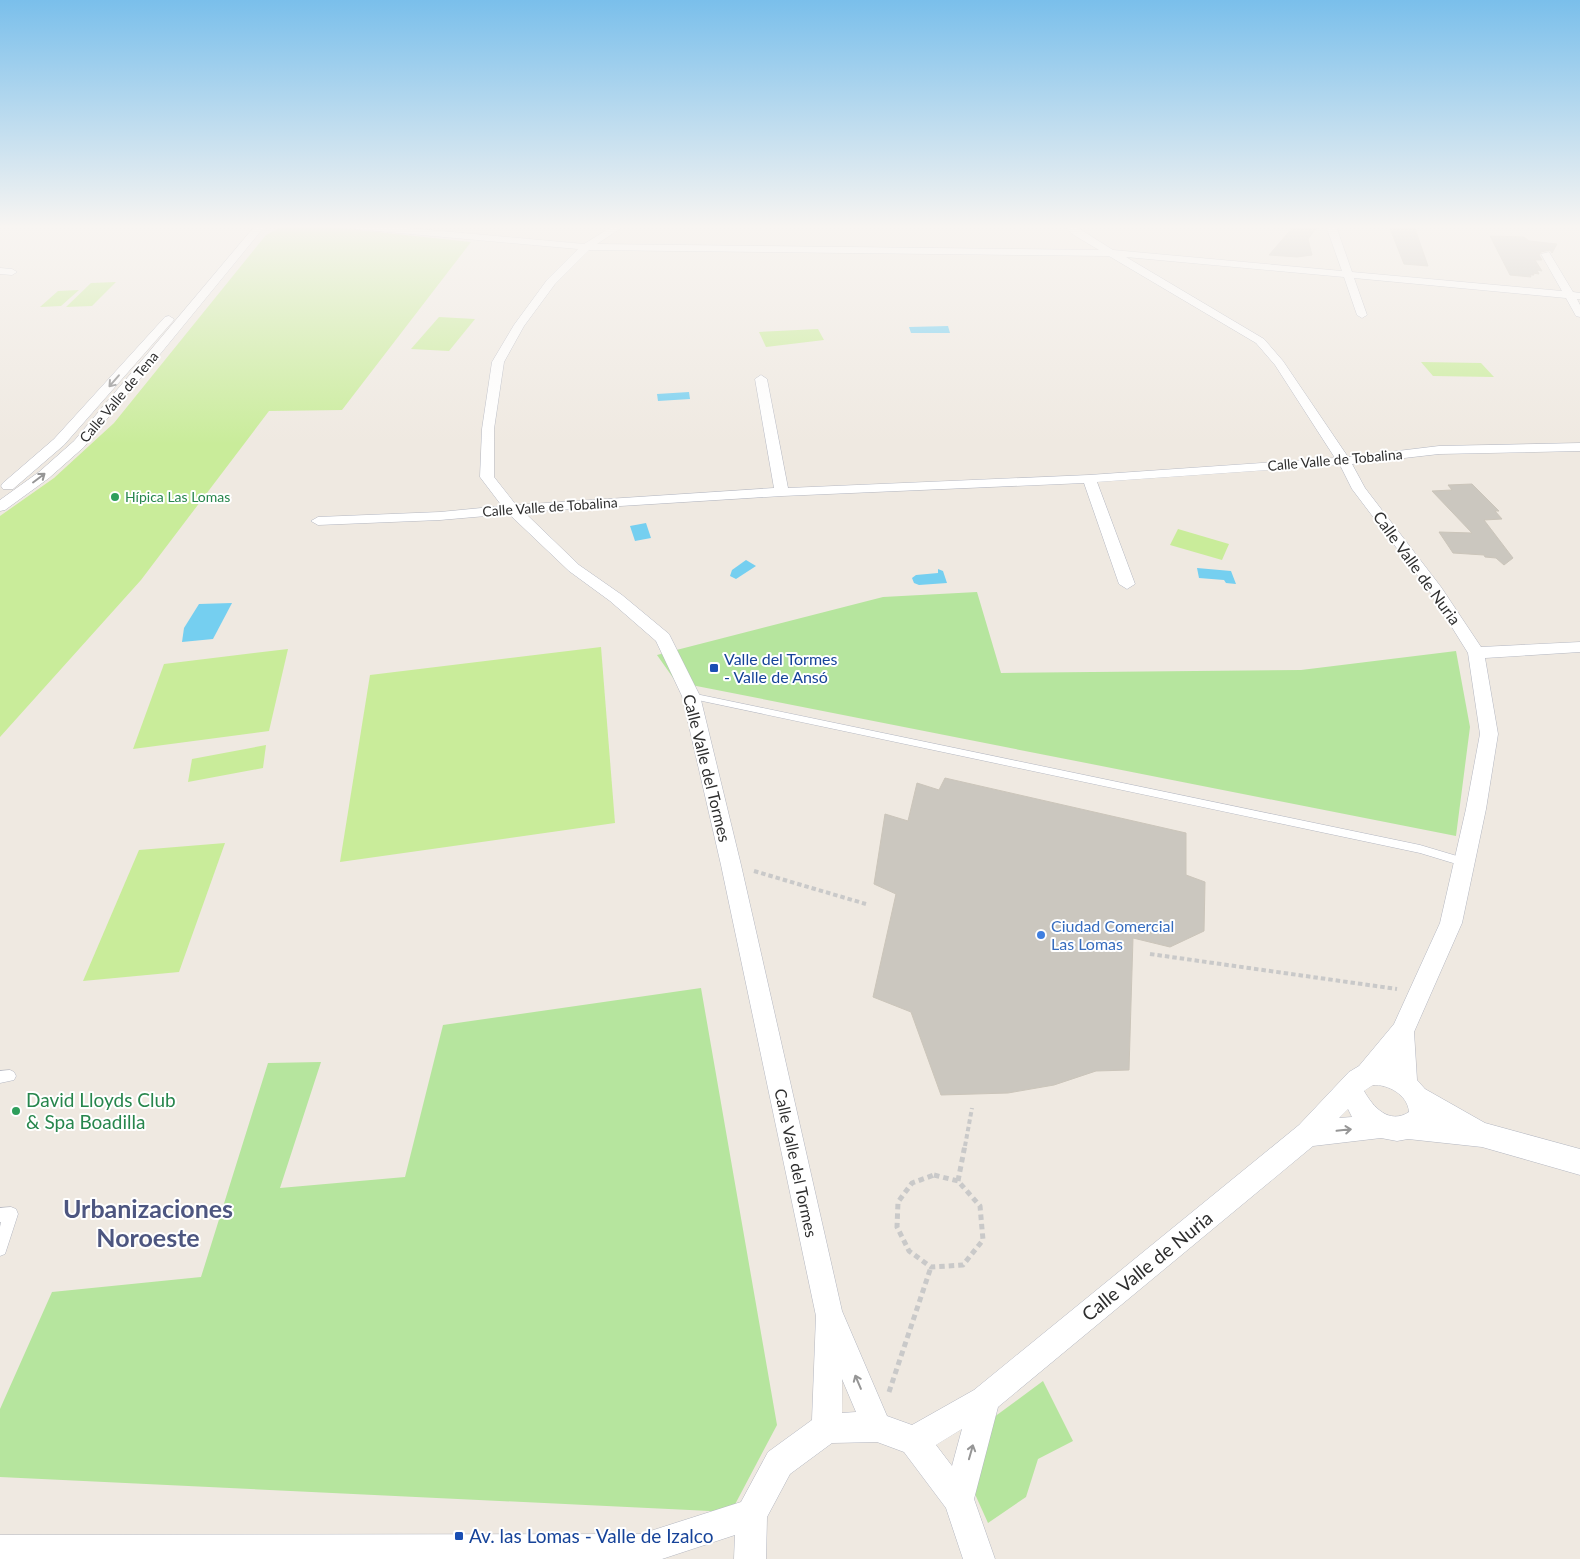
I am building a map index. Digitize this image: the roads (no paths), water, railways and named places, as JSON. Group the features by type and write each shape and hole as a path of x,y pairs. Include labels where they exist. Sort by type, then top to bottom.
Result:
{"street":[{"name":"Calle Valle de Tena","path":"0,492 37,463 59,442 186,299"},
{"name":"Calle Valle de Tena","path":"0,507 44,475 79,444 200,299"},
{"name":"Calle Valle del Tormes","path":"539,299 519,325 498,362 488,429 487,478 512,509 574,568 616,598 663,638 691,696 731,865 828,1312 877,1427"},
{"name":"Calle Valle de Nuria","path":"914,1441 986,1398 1308,1134 1360,1081 1402,1032 1451,923 1476,809 1489,734 1476,652 1436,590 1359,489 1344,461 1280,363 1260,341 1189,299"},
{"path":"1357,299 1362,315"},
{"path":"1571,299 1580,314"},
{"path":"761,379 782,492"},
{"name":"Calle Valle de Tobalina","path":"318,521 440,516 512,509 782,492 1089,479 1344,461 1439,450 1580,447"},
{"path":"1089,479 1127,584"},
{"path":"1476,652 1580,647"},
{"name":"Calle Valle de Nuria","path":"1402,1032 1411,1090"},
{"path":"1380,1126 1368,1117 1357,1104 1360,1081 1395,1075 1411,1090 1482,1134"},
{"path":"1408,1127 1418,1120 1421,1109 1411,1090"},
{"path":"1308,1134 1380,1126 1396,1129 1408,1127 1482,1134 1580,1162"},
{"name":"Calle Valle del Tormes","path":"827,1428 828,1312"},
{"path":"958,1498 986,1398"},
{"path":"750,1559 752,1514 778,1462 827,1428 877,1427 914,1441 958,1498 979,1559"},
{"path":"0,1551 651,1554 752,1514"}],"lane":[{"path":"691,696 1420,849 1463,862"},
{"path":"0,1215 11,1214 0,1249"}],"water":[{"path":"948,326 950,333 911,333 909,327"},
{"path":"689,392 690,399 658,401 657,394"},
{"path":"646,523 651,538 635,541 630,526"},
{"path":"746,560 756,566 736,579 730,576 732,570"},
{"path":"1197,568 1231,571 1236,584 1226,583 1224,580 1199,578"},
{"path":"938,569 943,571 947,583 919,585 914,583 912,578 916,575 938,573"},
{"path":"232,603 213,639 182,642 184,628 199,604"}],"place":[{"name":"Hípica Las Lomas","path":"115,497"},
{"name":"Valle del Tormes - Valle de Ansó","path":"714,668"},
{"name":"Ciudad Comercial Las Lomas","path":"1041,935"},
{"name":"David Lloyds Club & Spa Boadilla","path":"16,1111"},
{"name":"Av. las Lomas - Valle de Izalco","path":"459,1536"}],"district":[{"name":"Urbanizaciones Noroeste","path":"148,1224"}]}
